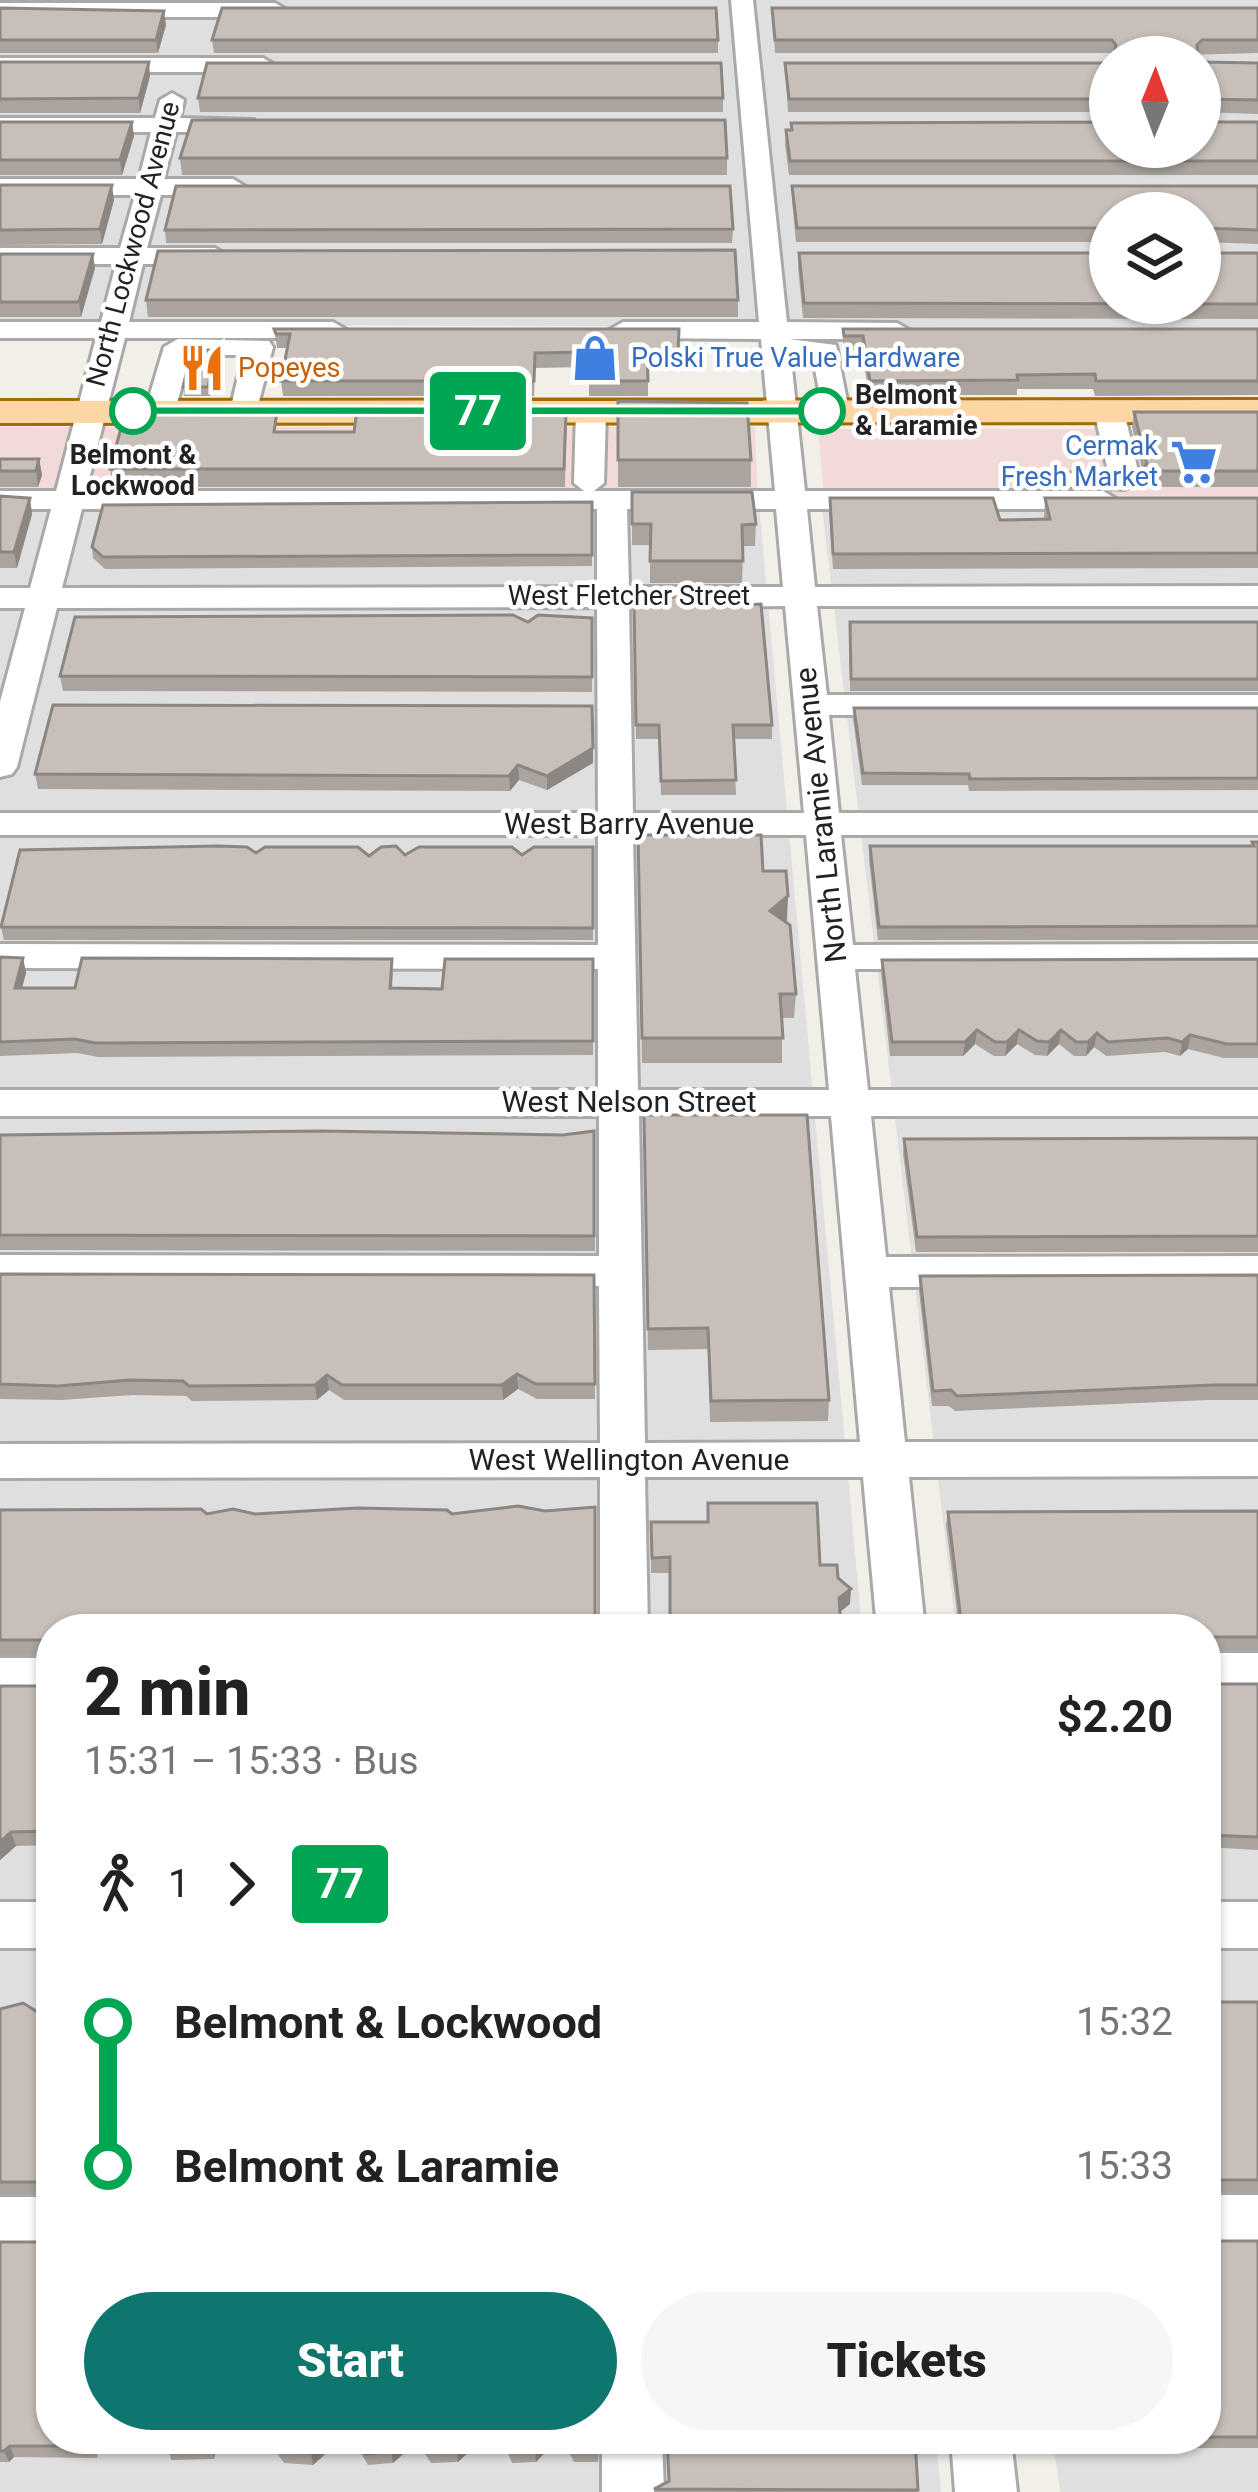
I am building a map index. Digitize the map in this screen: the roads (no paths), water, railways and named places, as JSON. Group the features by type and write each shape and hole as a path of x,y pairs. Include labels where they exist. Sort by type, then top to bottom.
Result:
{"main road":[{"path":"0,412 90,412 163,401 244,411 591,411 776,368 832,396 1109,411 1258,411"}],"street":[{"path":"0,10 198,5 291,10"},
{"name":"North Lockwood Avenue","path":"0,767 198,5"},
{"name":"North Laramie Avenue","path":"742,8 899,1614"},
{"path":"0,64 300,65"},
{"path":"0,124 261,125"},
{"path":"0,187 268,187"},
{"path":"0,256 251,256"},
{"path":"0,334 372,330"},
{"path":"604,331 776,368 915,331"},
{"path":"0,334 38,350"},
{"path":"163,401 188,347 260,347 244,411"},
{"path":"776,368 826,350 832,396"},
{"path":"591,411 612,596 601,706 613,824 624,1614"},
{"path":"0,500 789,490 1126,480 1109,411"},
{"path":"789,490 1143,500"},
{"name":"West Fletcher Street","path":"0,598 1258,596"},
{"path":"810,705 1258,705"},
{"name":"West Barry Avenue","path":"0,824 1258,824"},
{"path":"0,956 616,957"},
{"path":"835,957 1258,956"},
{"name":"West Nelson Street","path":"0,1103 1258,1103"},
{"path":"0,1270 620,1270"},
{"path":"866,1272 1258,1270"},
{"name":"West Wellington Avenue","path":"0,1461 1258,1459"},
{"path":"1221,1673 1258,1673"},
{"path":"0,1678 36,1678"},
{"path":"0,1924 36,1924"},
{"path":"1221,1925 1258,1924"},
{"path":"1221,2222 1258,2222"},
{"path":"0,2224 36,2224"},
{"path":"632,2454 633,2492"},
{"path":"982,2454 986,2492"}],"place":[{"name":"Polski True Value Hardware","path":"595,358"},
{"name":"Popeyes","path":"202,368"},
{"name":"Belmont & Lockwood","path":"133,411"},
{"name":"Belmont & Laramie","path":"822,411"},
{"name":"Cermak Fresh Market","path":"1194,462"}]}
